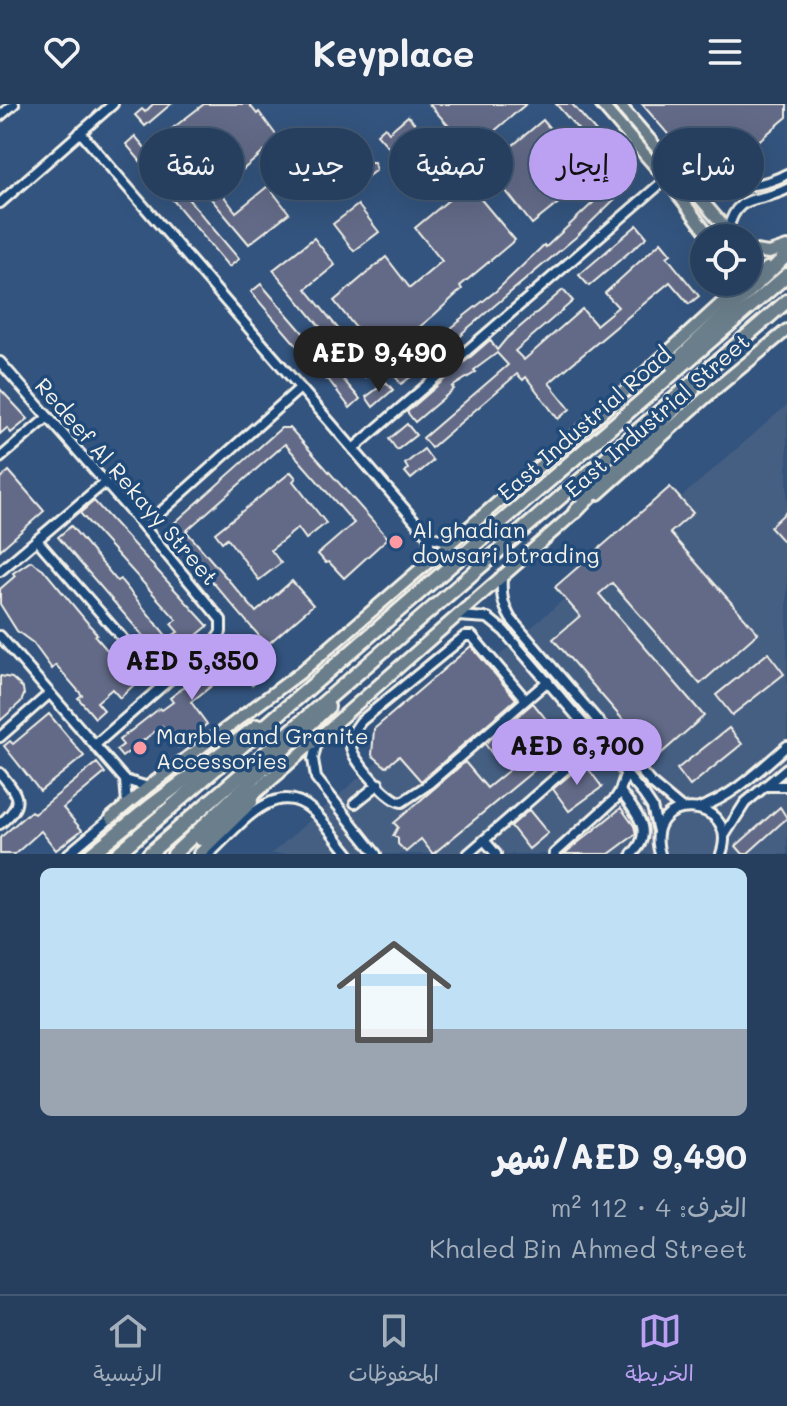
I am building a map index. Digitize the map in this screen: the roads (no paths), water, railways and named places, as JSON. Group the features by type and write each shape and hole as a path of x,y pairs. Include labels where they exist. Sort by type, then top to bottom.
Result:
{"highway":[{"path":"635,406 680,356 787,251"},
{"name":"East Industrial Road","path":"117,854 787,275"},
{"name":"East Industrial Road","path":"149,854 787,301"},
{"path":"575,512 681,404 713,366"},
{"path":"174,854 305,731 350,680"},
{"path":"91,854 198,769 295,698"},
{"path":"183,854 279,772"}],"main road":[{"path":"601,104 653,164"},
{"path":"619,104 653,144"},
{"path":"682,200 700,224"},
{"path":"701,200 722,224"},
{"path":"762,252 787,251"},
{"name":"East Industrial Street","path":"111,818 162,776 284,687 599,415 725,300 787,251"},
{"path":"725,300 726,296"},
{"name":"East Industrial Street","path":"199,854 318,736 575,512 618,479 714,390 787,330"},
{"path":"162,776 198,769"}],"street":[{"path":"0,116 14,104"},
{"path":"0,203 113,104"},
{"path":"80,132 428,536 428,564"},
{"path":"764,183 787,174"},
{"path":"731,224 731,218 740,204 787,189"},
{"path":"353,449 653,190"},
{"name":"Redeef Al Rekayy Street","path":"0,362 218,615 222,626 218,637 163,685"},
{"path":"144,527 300,388"},
{"path":"0,458 48,417"},
{"path":"0,571 104,483"},
{"path":"428,536 452,542"},
{"path":"37,540 163,685 95,745"},
{"path":"502,575 504,607 511,619 651,783 681,808"},
{"path":"457,616 479,616 495,623 626,772 652,807 658,831 652,854"},
{"path":"0,636 125,780 148,787"},
{"path":"526,700 472,636 465,636 361,721 354,730 350,747 353,756 394,801 404,801 426,786 526,700 548,681"},
{"path":"0,737 49,694"},
{"path":"318,736 313,770 320,786 376,854"},
{"path":"658,831 667,817 681,808 699,808 736,789 787,746"},
{"path":"468,854 582,755 608,751"},
{"path":"724,836 745,803 787,768"},
{"path":"554,854 620,791 626,772"},
{"path":"0,773 18,801 16,809 0,824"},
{"path":"125,780 127,804"},
{"path":"334,805 355,803 379,784"},
{"path":"766,786 787,786"},
{"path":"620,791 644,828 642,842 632,854"},
{"path":"209,854 259,807 281,799 296,801 311,809 349,854"},
{"path":"350,823 355,803"},
{"path":"699,808 716,818 724,836 723,852"},
{"name":"East Industrial Street","path":"68,854 111,818"},
{"path":"484,840 496,854"},
{"path":"657,843 660,854"}],"place":[{"name":"Al ghadian dowsari btrading","path":"396,542"},
{"name":"Marble and Granite Accessories","path":"140,748"}]}
